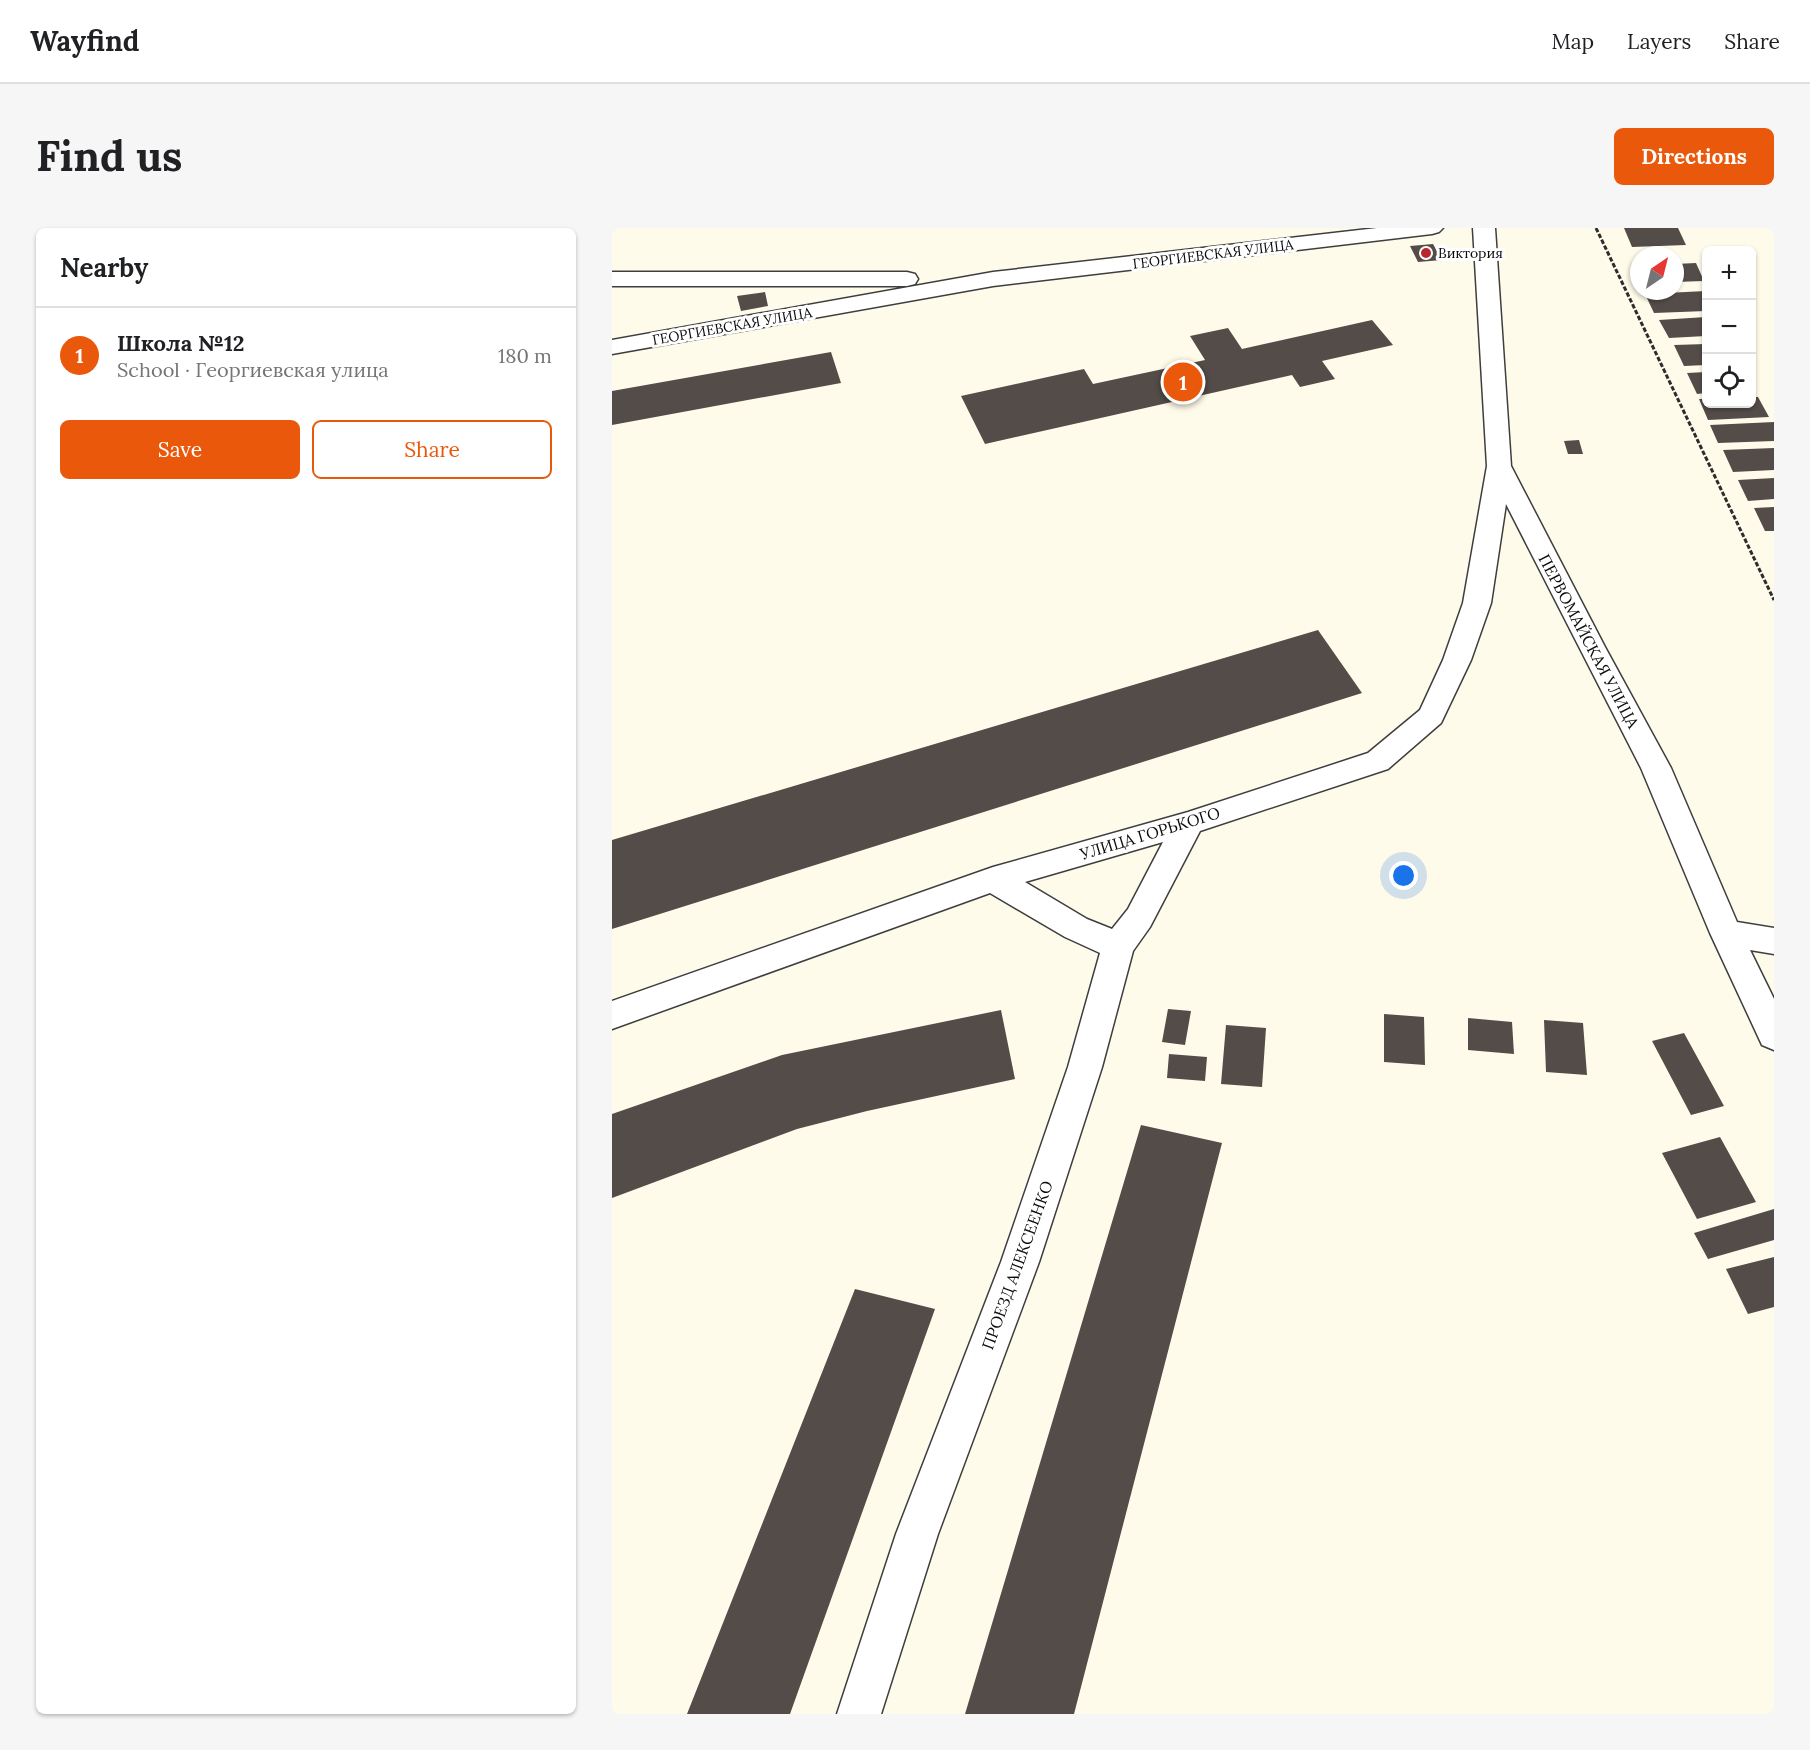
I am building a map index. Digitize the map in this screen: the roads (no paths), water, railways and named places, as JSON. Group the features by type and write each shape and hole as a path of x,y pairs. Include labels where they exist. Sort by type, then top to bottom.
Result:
{"street":[{"name":"ГЕОРГИЕВСКАЯ УЛИЦА","path":"612,347 993,279 1432,228"},
{"name":"ПЕРВОМАЙСКАЯ УЛИЦА","path":"1484,228 1499,466 1591,647 1656,768 1726,933 1774,1035"},
{"name":"ГЕОРГИЕВСКАЯ УЛИЦА","path":"612,279 993,279"},
{"name":"УЛИЦА ГОРЬКОГО","path":"612,1015 993,879 1189,823 1378,761 1431,716 1457,660 1477,603 1499,466"},
{"name":"ПРОЕЗД АЛЕКСЕЕНКО","path":"859,1714 917,1534 1020,1262 1085,1067 1118,946 1139,918 1189,823"},
{"path":"993,879 1076,928 1118,946"},
{"path":"1726,933 1774,941"}],"place":[{"name":"Виктория","path":"1426,253"},
{"name":"Школа №12","path":"1183,382"}]}
